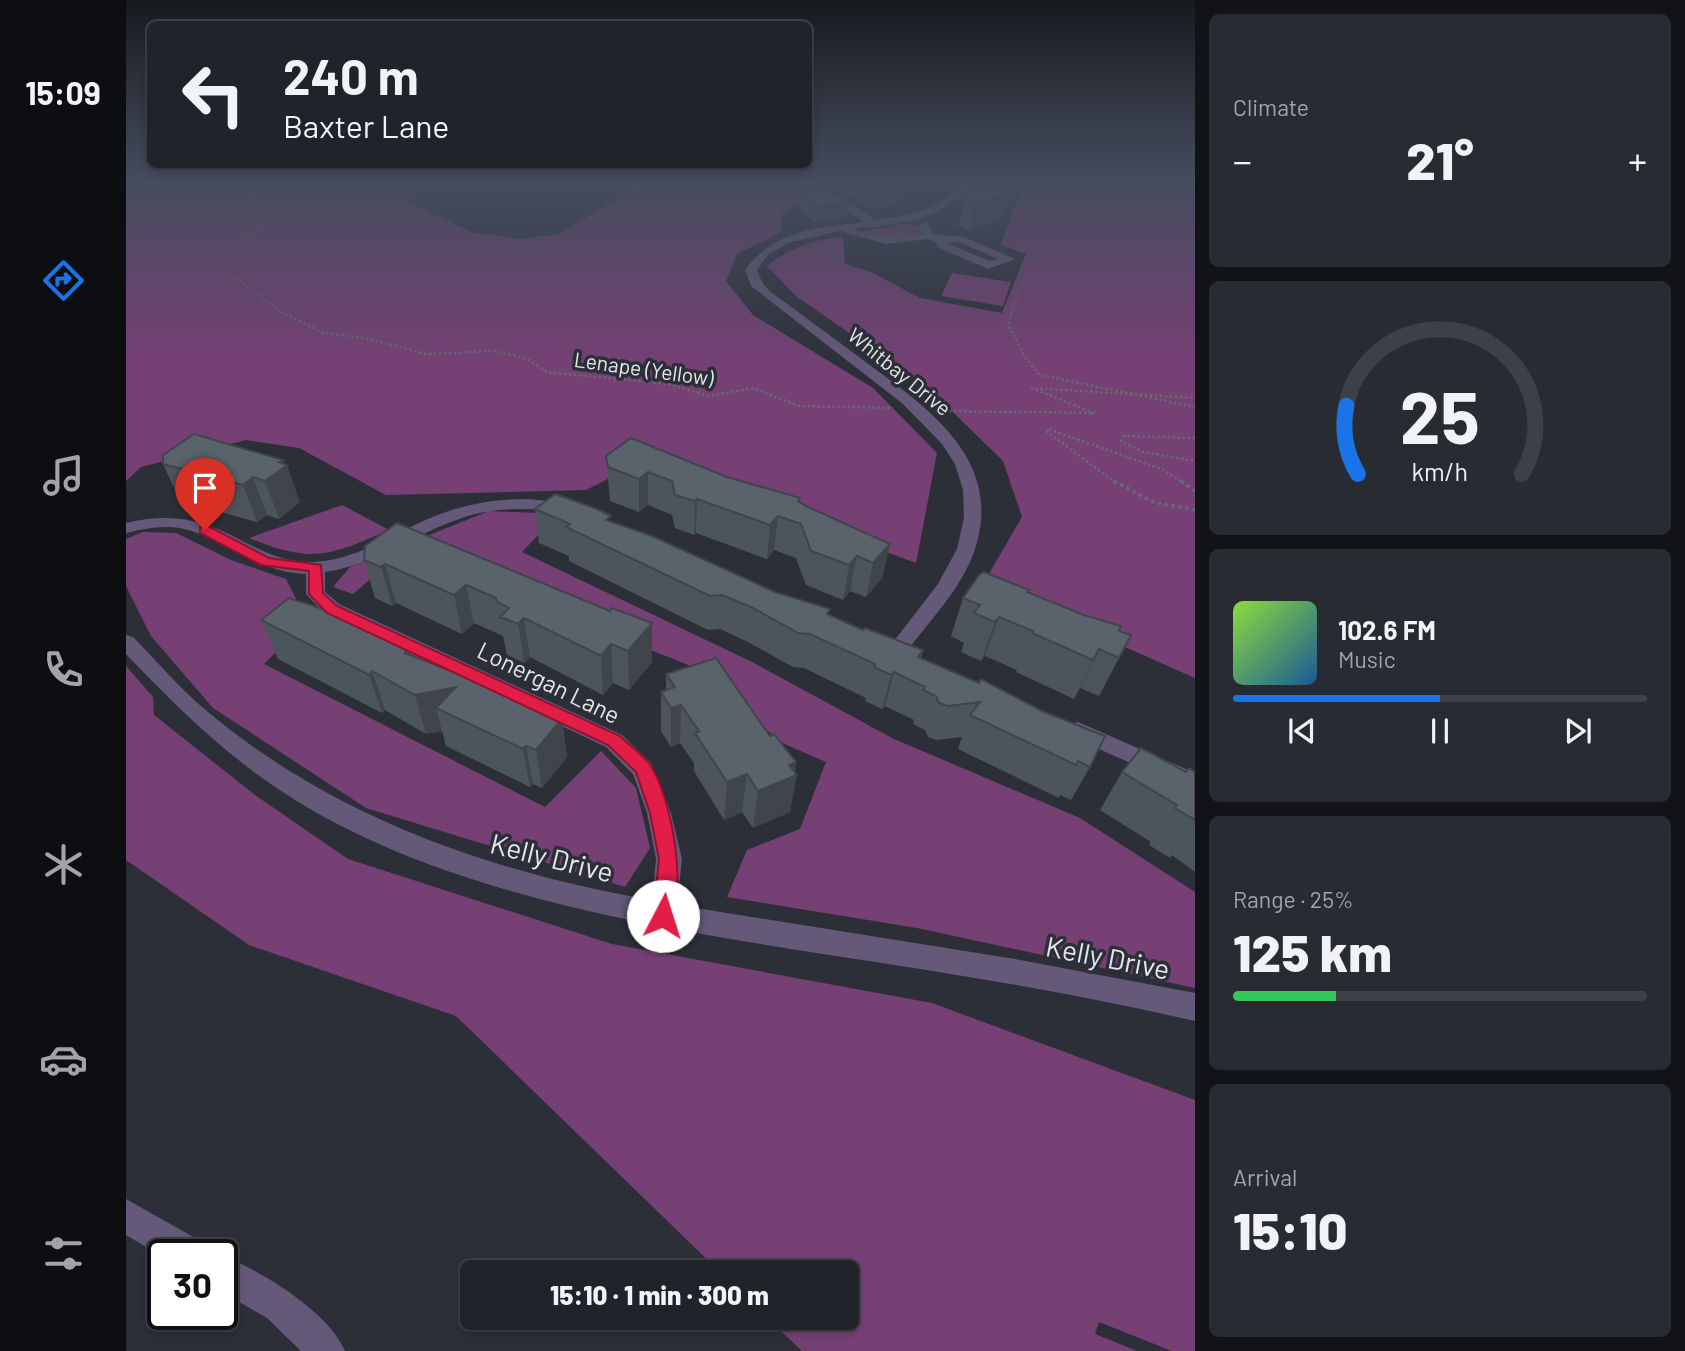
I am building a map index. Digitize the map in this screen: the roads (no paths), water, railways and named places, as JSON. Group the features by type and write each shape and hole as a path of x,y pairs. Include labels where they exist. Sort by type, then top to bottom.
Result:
{"street":[{"name":"Whitbay Drive","path":"774,245 754,262 753,278 768,296 920,410 952,444 968,477 974,511 971,531 958,566 897,650"},
{"path":"941,245 988,265 1009,259 975,245"},
{"path":"126,528 177,522 205,530 266,562 316,568 349,561 453,515 496,505 544,504 572,508 594,516"},
{"name":"Lonergan Lane","path":"316,568 316,594 332,610 614,741 643,769 660,813 669,859 663,916"},
{"name":"Kelly Drive","path":"126,642 158,680 205,724 273,775 359,824 444,861 546,891 663,916 1101,986 1195,1007"},
{"path":"1059,722 1195,783"},
{"path":"126,1216 165,1239"},
{"path":"238,1282 279,1306 327,1351"}]}
